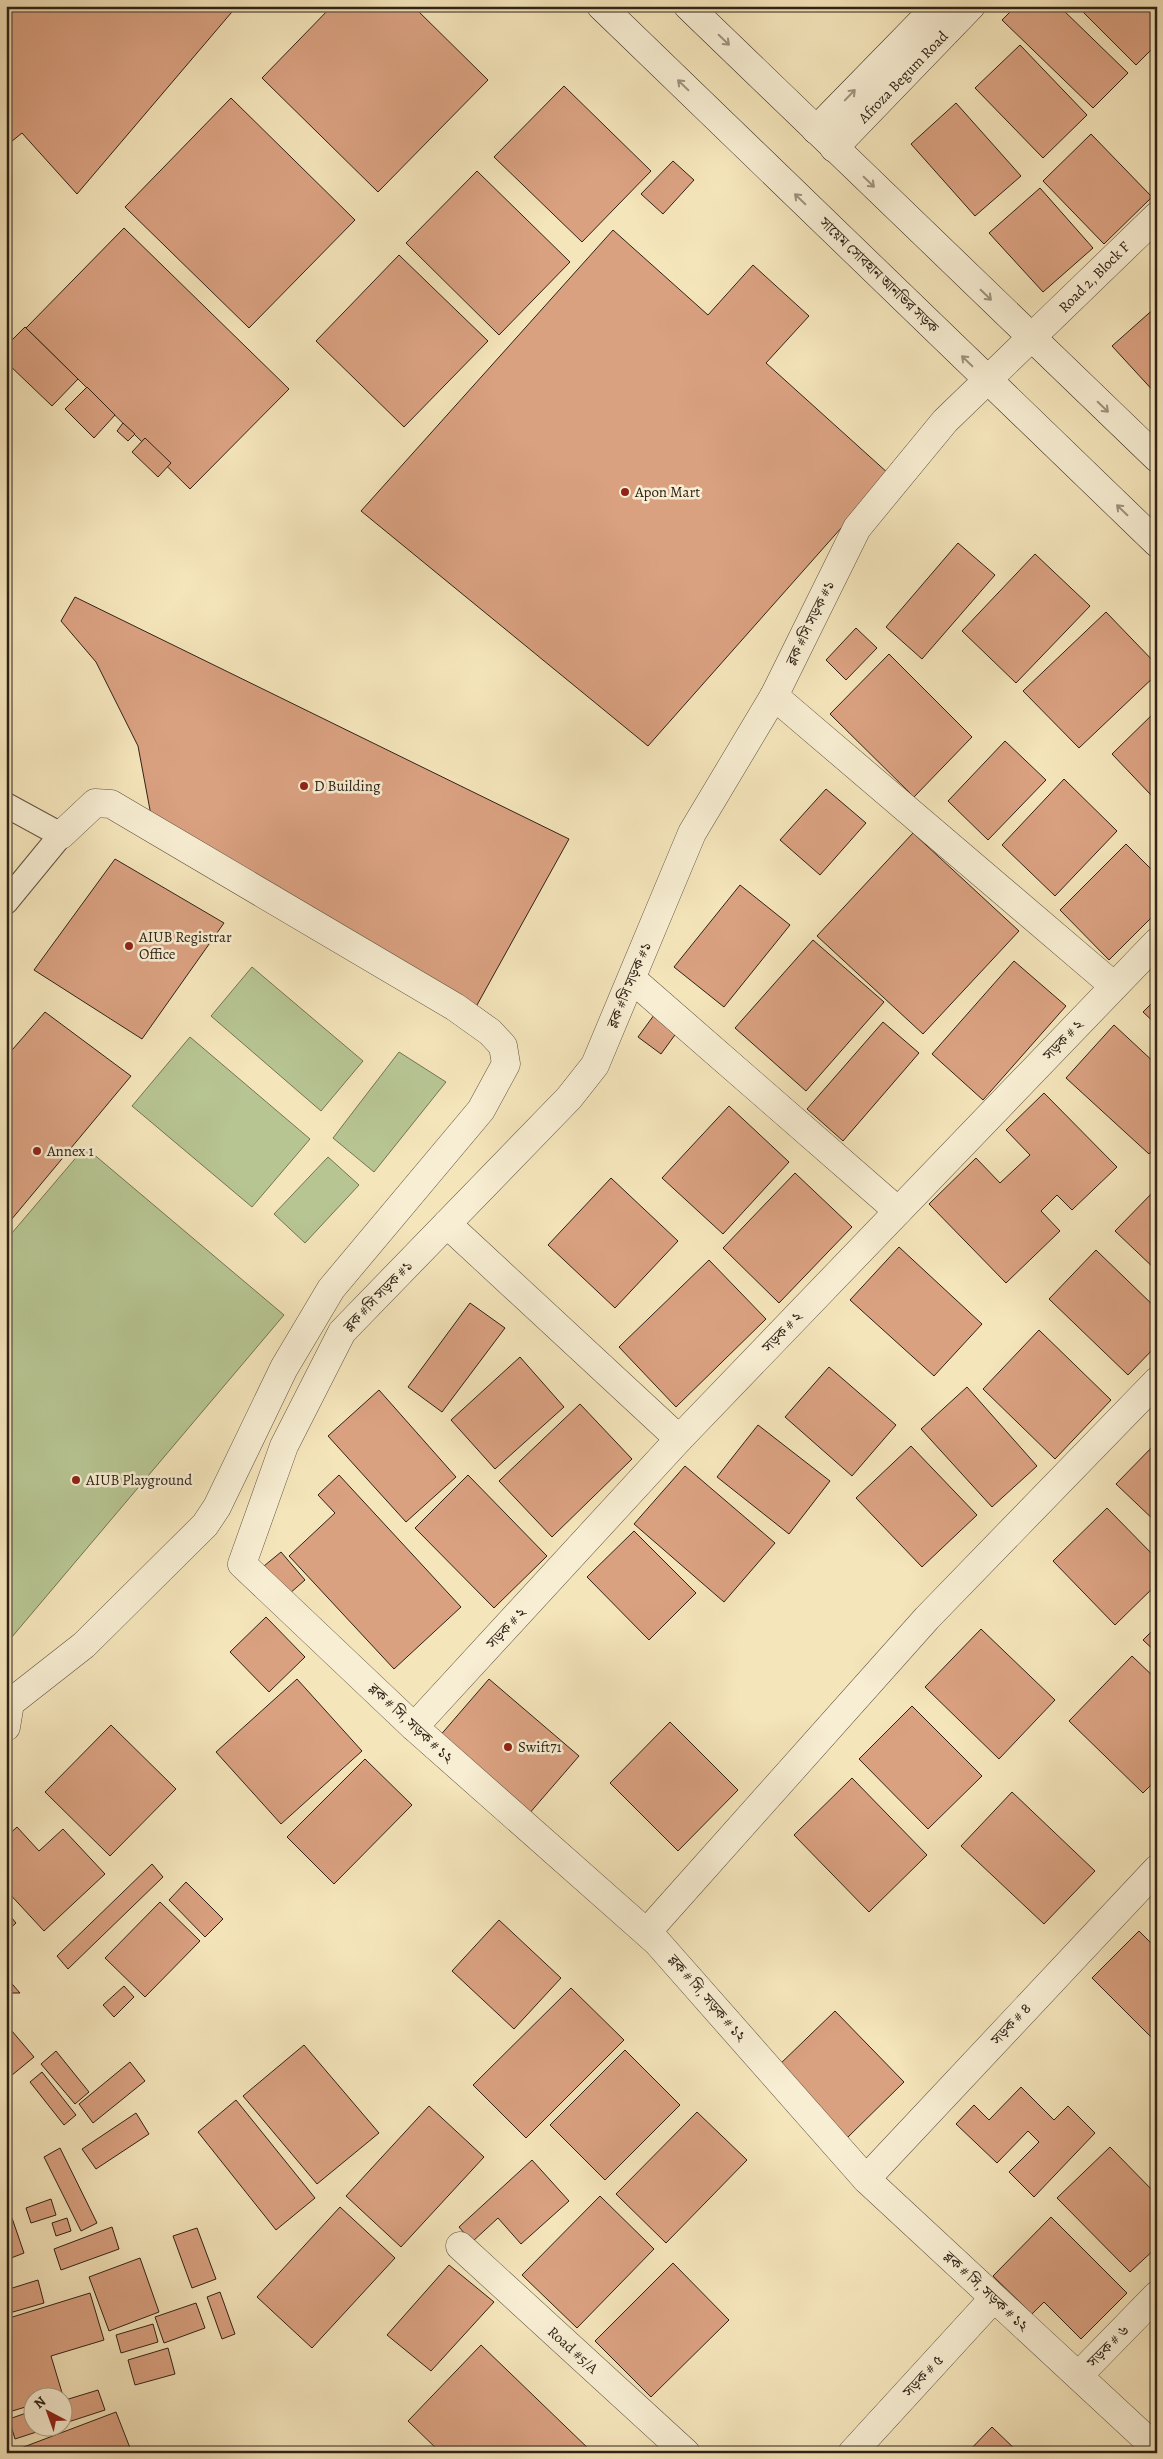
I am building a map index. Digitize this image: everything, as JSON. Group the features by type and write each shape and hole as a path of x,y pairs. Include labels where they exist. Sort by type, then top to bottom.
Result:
{"street":[{"name":"সায়েম সোবহান আনভির সড়ক","path":"601,6 1157,543"},
{"path":"688,6 1157,458"},
{"name":"Afroza Begum Road","path":"825,139 937,6"},
{"name":"Afroza Begum Road","path":"825,139 971,6"},
{"name":"Road 2, Block F","path":"987,380 1032,339 1157,216"},
{"name":"ব্লক #সি সড়ক #১","path":"242,1564 284,1446 342,1332 569,1098 595,1065 692,833 774,696 857,528 945,421 987,380"},
{"path":"774,696 1114,986"},
{"path":"6,1727 10,1703 84,1645 205,1525 216,1507 284,1368 331,1289 481,1110 506,1064 503,1046 490,1032 455,1006 111,804 95,803 61,835"},
{"name":"সড়ক # ২","path":"414,1727 680,1439 1157,942"},
{"path":"632,979 898,1211"},
{"path":"447,1224 680,1439"},
{"path":"647,1932 926,1618 1157,1381"},
{"name":"ব্লক # সি, সড়ক # ১২","path":"242,1564 414,1727 647,1932 866,2179 993,2299 1079,2375 1157,2449"},
{"name":"সড়ক # ৪","path":"866,2179 1157,1869"},
{"name":"Road #5/A","path":"460,2246 686,2453"},
{"name":"সড়ক # ৬","path":"1079,2375 1157,2295"},
{"name":"সড়ক # ৫","path":"852,2453 993,2299"}],"lane":[{"path":"6,805 61,835 6,902"}],"green space":[{"path":"252,967 363,1061 321,1111 211,1016"},
{"path":"190,1037 310,1139 252,1207 132,1106"},
{"path":"399,1052 446,1082 374,1172 333,1138"},
{"name":"AIUB Playground","path":"85,1147 284,1315 6,1644 6,1240"},
{"path":"328,1157 359,1185 305,1243 274,1214"}],"building":[{"path":"6,6 237,6 77,194 22,133 6,146"},
{"path":"332,6 413,6 488,80 378,192 262,78"},
{"path":"1016,6 1059,6 1128,73 1093,108 1002,20"},
{"path":"1077,6 1157,6 1157,44 1136,65"},
{"path":"1020,45 1087,115 1043,158 975,88"},
{"path":"564,86 651,171 582,242 494,157"},
{"path":"231,98 355,220 249,328 125,207"},
{"path":"956,103 1021,176 975,216 911,144"},
{"path":"1091,134 1152,197 1104,244 1043,181"},
{"path":"673,161 694,180 663,214 641,194"},
{"path":"477,171 570,262 499,335 406,243"},
{"path":"1040,188 1093,248 1043,292 989,233"},
{"path":"124,228 289,389 190,489 26,328"},
{"name":"Apon Mart","path":"613,230 708,315 753,265 809,316 766,363 889,474 648,746 361,511"},
{"path":"399,255 488,341 404,427 316,341"},
{"path":"1157,306 1157,395 1112,346"},
{"path":"25,327 78,379 52,406 6,362 6,346"},
{"path":"87,387 115,415 94,438 65,409"},
{"path":"123,423 135,434 128,441 117,431"},
{"path":"145,438 171,463 158,477 132,452"},
{"path":"958,543 995,575 922,659 886,627"},
{"path":"1035,554 1090,606 1016,683 962,631"},
{"name":"D Building","path":"75,597 569,839 472,1014 153,826 138,746 96,662 61,621"},
{"path":"1106,612 1157,665 1157,674 1079,748 1023,691"},
{"path":"856,628 877,648 846,680 826,660"},
{"path":"889,654 972,737 914,797 830,714"},
{"path":"1157,710 1157,789 1151,795 1112,754"},
{"path":"1005,741 1046,780 988,840 948,801"},
{"path":"1064,779 1117,831 1055,896 1002,845"},
{"path":"826,789 866,823 820,875 780,840"},
{"path":"913,833 1019,931 923,1034 817,936"},
{"path":"1126,844 1157,875 1157,912 1109,960 1060,910"},
{"name":"AIUB Registrar Office","path":"115,859 224,923 142,1039 34,970"},
{"path":"740,885 790,925 724,1007 674,967"},
{"path":"813,940 884,1002 806,1091 735,1028"},
{"path":"1014,961 1066,1006 983,1100 932,1054"},
{"path":"1157,998 1157,1025 1143,1012"},
{"path":"657,1011 680,1028 661,1054 638,1037"},
{"name":"Annex 1","path":"45,1012 131,1076 6,1226 6,1057"},
{"path":"883,1022 919,1053 843,1141 807,1109"},
{"path":"1114,1025 1157,1065 1157,1146 1149,1154 1066,1078"},
{"path":"1044,1093 1117,1167 1072,1210 1057,1195 1041,1211 1060,1231 1006,1283 929,1204 976,1158 1000,1183 1030,1155 1006,1130"},
{"path":"729,1106 789,1162 723,1234 662,1178"},
{"path":"795,1173 852,1227 779,1303 723,1248"},
{"path":"611,1178 678,1241 615,1308 548,1245"},
{"path":"1157,1188 1157,1271 1115,1231"},
{"path":"899,1247 982,1324 934,1376 850,1300"},
{"path":"1096,1250 1157,1309 1157,1345 1128,1375 1049,1299"},
{"path":"709,1260 766,1319 676,1407 619,1347"},
{"path":"470,1303 505,1328 442,1412 408,1387"},
{"path":"1039,1330 1111,1400 1055,1459 983,1389"},
{"path":"520,1357 564,1407 495,1469 451,1420"},
{"path":"829,1367 896,1425 852,1476 785,1417"},
{"path":"967,1387 1037,1466 992,1507 921,1429"},
{"path":"379,1390 456,1477 406,1522 328,1436"},
{"path":"580,1404 632,1459 552,1537 499,1481"},
{"path":"758,1425 830,1481 789,1534 717,1477"},
{"path":"1157,1442 1157,1523 1116,1484"},
{"path":"911,1446 977,1515 922,1567 856,1498"},
{"path":"685,1466 775,1543 724,1602 634,1524"},
{"path":"339,1475 461,1607 394,1669 289,1556 335,1513 318,1495"},
{"path":"468,1475 547,1556 494,1608 415,1528"},
{"path":"1107,1508 1157,1559 1157,1584 1115,1625 1053,1561"},
{"path":"634,1531 696,1593 649,1640 587,1577"},
{"path":"281,1552 305,1580 289,1594 264,1566"},
{"path":"266,1617 305,1657 269,1692 230,1652"},
{"path":"1157,1626 1157,1653 1143,1640"},
{"path":"981,1629 1055,1700 999,1759 925,1687"},
{"path":"1132,1656 1157,1680 1157,1779 1143,1793 1069,1721"},
{"path":"297,1679 362,1751 281,1824 216,1752"},
{"name":"Swift71","path":"489,1679 579,1756 528,1815 438,1738"},
{"path":"912,1706 982,1776 928,1829 859,1759"},
{"path":"670,1722 738,1790 678,1851 610,1783"},
{"path":"111,1725 176,1789 110,1856 45,1792"},
{"path":"365,1759 412,1805 334,1884 287,1837"},
{"path":"852,1778 927,1855 869,1912 794,1835"},
{"path":"1012,1792 1095,1871 1044,1924 961,1846"},
{"path":"17,1827 39,1851 63,1829 105,1874 44,1931 6,1890 6,1837"},
{"path":"152,1864 163,1877 68,1969 57,1956"},
{"path":"186,1882 223,1919 205,1937 169,1900"},
{"path":"160,1902 200,1941 145,1997 105,1958"},
{"path":"6,1911 16,1923 6,1932"},
{"path":"499,1920 561,1978 514,2029 452,1971"},
{"path":"1139,1931 1157,1949 1157,2043 1092,1978"},
{"path":"6,1977 20,1993 6,1993"},
{"path":"124,1986 134,1997 114,2017 103,2005"},
{"path":"571,1988 624,2040 526,2138 473,2085"},
{"path":"835,2011 904,2082 847,2138 778,2066"},
{"path":"6,2024 34,2057 6,2080"},
{"path":"304,2045 379,2133 317,2184 243,2096"},
{"path":"625,2050 680,2105 605,2180 550,2125"},
{"path":"56,2051 89,2092 75,2104 41,2064"},
{"path":"130,2062 145,2081 93,2123 79,2104"},
{"path":"42,2072 76,2115 64,2125 30,2082"},
{"path":"1021,2087 1054,2120 1068,2106 1095,2133 1034,2197 1009,2172 1039,2142 1028,2131 997,2163 956,2124 974,2105 989,2120"},
{"path":"236,2100 315,2198 276,2230 198,2132"},
{"path":"429,2106 484,2157 401,2247 346,2196"},
{"path":"697,2112 747,2160 666,2243 616,2194"},
{"path":"136,2113 149,2134 96,2169 82,2149"},
{"path":"1110,2147 1157,2195 1157,2247 1130,2272 1057,2198"},
{"path":"60,2148 97,2223 81,2231 44,2157"},
{"path":"532,2160 569,2201 521,2244 498,2218 472,2242 459,2227"},
{"path":"600,2196 654,2249 577,2328 522,2275"},
{"path":"51,2199 56,2215 31,2223 26,2208"},
{"path":"340,2207 395,2258 312,2348 257,2297"},
{"path":"1051,2217 1127,2293 1081,2339 1044,2302 1032,2314 993,2276"},
{"path":"12,2218 24,2253 6,2260 6,2220"},
{"path":"67,2218 71,2231 56,2236 52,2223"},
{"path":"112,2227 119,2249 61,2270 54,2249"},
{"path":"197,2228 216,2279 192,2288 173,2236"},
{"path":"140,2258 159,2312 109,2331 89,2277"},
{"path":"673,2263 729,2320 651,2397 595,2341"},
{"path":"449,2265 494,2302 431,2371 387,2335"},
{"path":"38,2280 44,2303 6,2314 6,2290"},
{"path":"220,2292 235,2334 222,2339 207,2297"},
{"path":"90,2293 104,2340 51,2356 60,2386 22,2386 22,2408 9,2412 6,2404 6,2319"},
{"path":"196,2303 205,2328 164,2343 155,2317"},
{"path":"153,2324 158,2342 121,2353 116,2335"},
{"path":"481,2345 593,2453 441,2453 408,2421"},
{"path":"168,2348 175,2374 135,2385 128,2360"},
{"path":"98,2390 105,2410 72,2421 72,2398"},
{"path":"116,2412 132,2453 23,2453 21,2448 53,2436 72,2436 72,2429"},
{"path":"22,2414 22,2436 24,2436 15,2439 9,2419"},
{"path":"992,2427 1019,2453 967,2453"}],"place":[{"name":"Apon Mart","path":"625,492"},
{"name":"D Building","path":"304,786"},
{"name":"AIUB Registrar Office","path":"129,946"},
{"name":"Annex 1","path":"37,1151"},
{"name":"AIUB Playground","path":"76,1480"},
{"name":"Swift71","path":"508,1747"}]}
